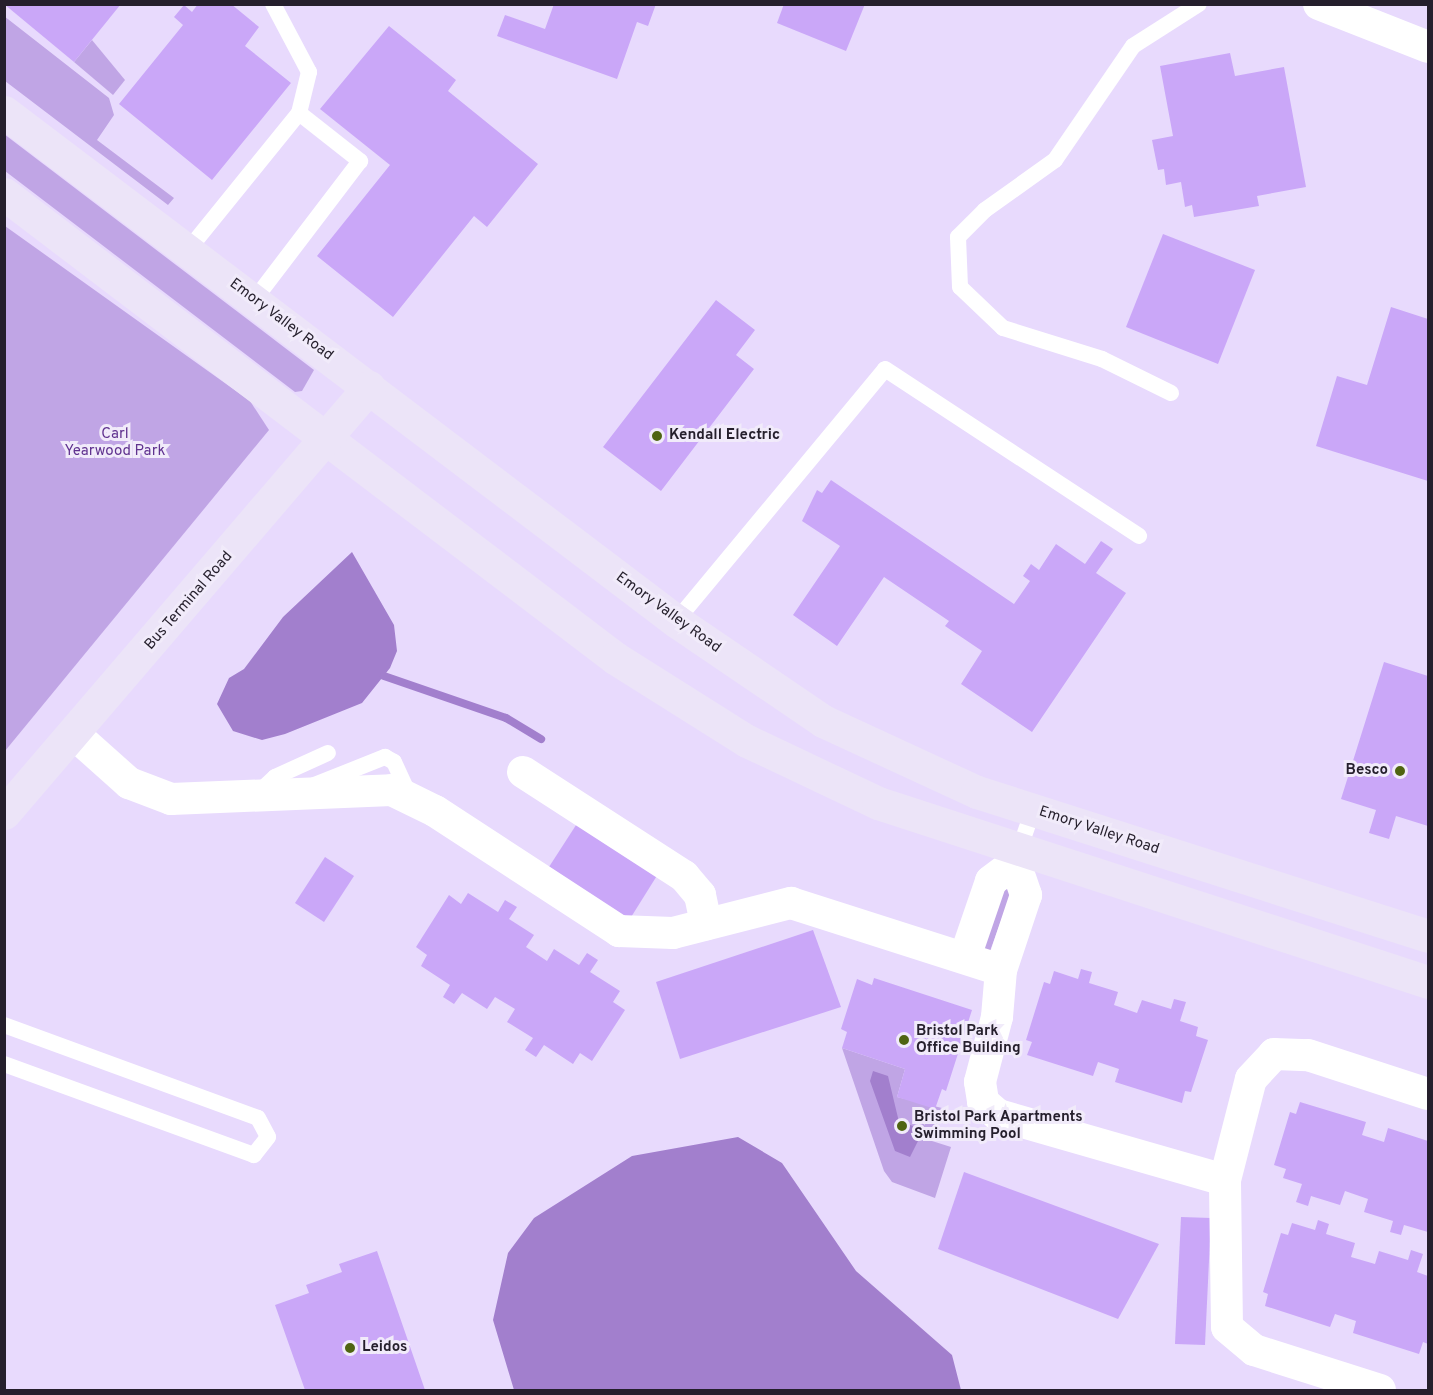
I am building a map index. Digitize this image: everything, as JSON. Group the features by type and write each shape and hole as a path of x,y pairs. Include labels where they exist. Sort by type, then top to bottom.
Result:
{"main road":[{"name":"Emory Valley Road","path":"4,112 676,621 823,721 876,749 1033,810 1428,936"},
{"path":"4,194 615,658 684,704 747,741 878,803 1017,857 1428,982"},
{"name":"Bus Terminal Road","path":"4,813 328,438 369,387"}],"street":[{"path":"1318,4 1428,47"},
{"path":"74,734 129,783 149,793 202,800 392,790 411,799 619,931 674,933 791,903 1001,970"},
{"path":"524,772 684,876 700,895 706,924"},
{"path":"964,957 991,881 1017,857 1026,895 1001,970 997,1017 980,1082 988,1110 1186,1173 1225,1180"},
{"path":"1380,1390 1254,1350 1227,1327 1225,1180 1251,1079 1274,1054 1308,1055 1428,1094"}],"lane":[{"path":"188,250 299,112 309,72 273,4"},
{"path":"1172,393 1102,359 1003,328 960,287 958,237 985,210 1055,160 1133,46 1199,4"},
{"path":"254,300 360,161 299,112"},
{"path":"676,621 885,369 1139,536"},
{"path":"255,796 275,777 328,753"},
{"path":"1017,857 1033,810"},
{"path":"4,1025 258,1118 268,1137 254,1155 4,1064"}],"green space":[{"path":"4,16 109,98 114,115 97,140 174,198 168,205 5,81"},
{"path":"92,40 125,80 113,95 74,62"},
{"path":"4,134 314,370 302,391 295,392 5,171"},
{"name":"Carl Yearwood Park","path":"5,226 250,401 269,430 5,751"},
{"path":"1000,883 1014,885 990,951 984,949"},
{"name":"Bristol Park Apartments Swimming Pool","path":"842,1048 905,1069 897,1097 942,1108 932,1141 951,1147 935,1198 892,1182 884,1171"}],"shaded area":[{"path":"352,552 394,625 397,651 390,668 362,703 285,734 262,740 233,731 217,704 229,678 244,669 283,617"},
{"path":"873,1071 888,1076 899,1122 924,1129 910,1157 895,1151 870,1081"},
{"path":"738,1137 782,1163 856,1271 952,1355 961,1390 514,1390 493,1320 508,1253 534,1218 632,1156"}],"building":[{"path":"4,4 121,4 74,62"},
{"path":"198,4 231,4 259,27 245,46 291,83 212,180 119,104 183,25 174,17 184,5 192,12"},
{"path":"554,4 656,4 648,26 637,22 617,79 497,36 505,15 545,29"},
{"path":"784,4 865,4 846,51 777,23"},
{"path":"389,26 456,80 448,91 538,164 487,227 474,216 393,317 317,256 390,165 320,109"},
{"path":"1230,53 1235,76 1284,67 1306,187 1257,196 1259,206 1194,217 1192,205 1185,207 1181,182 1166,185 1164,169 1158,170 1152,140 1173,136 1160,66"},
{"path":"1163,234 1255,270 1218,364 1126,327"},
{"path":"716,300 755,330 736,355 754,369 661,491 603,447"},
{"path":"1391,307 1428,319 1428,481 1316,446 1337,376 1367,385"},
{"path":"831,480 1014,604 1030,581 1023,576 1031,564 1039,570 1056,544 1085,564 1101,541 1113,549 1096,573 1126,593 1032,732 961,684 982,651 945,626 949,621 884,577 837,646 793,615 840,546 802,521 817,490 822,493"},
{"path":"1384,662 1428,676 1428,826 1396,816 1389,839 1369,833 1376,810 1341,799"},
{"path":"578,822 658,874 628,922 547,870"},
{"path":"325,857 354,876 324,922 295,903"},
{"path":"468,893 498,912 505,900 517,907 509,919 534,935 526,947 547,961 554,949 579,965 587,953 598,960 590,972 620,991 613,1002 625,1010 592,1061 580,1053 573,1064 544,1045 536,1057 525,1050 533,1038 507,1022 515,1009 495,997 487,1009 462,993 454,1004 443,997 450,985 421,966 427,955 416,947 449,895 461,904"},
{"path":"813,930 841,1007 680,1059 656,982"},
{"path":"1081,969 1092,972 1089,983 1118,992 1114,1005 1137,1013 1142,1000 1171,1009 1174,999 1186,1002 1180,1021 1198,1027 1196,1036 1208,1040 1191,1092 1185,1091 1182,1103 1115,1082 1119,1069 1098,1062 1093,1076 1027,1055 1032,1042 1026,1040 1044,982 1050,984 1054,971 1078,979"},
{"name":"Bristol Park Office Building","path":"874,978 972,1010 946,1091 942,1089 935,1109 897,1097 905,1069 842,1048 847,1032 841,1029 857,979 872,985"},
{"path":"1300,1102 1366,1122 1362,1135 1384,1142 1388,1128 1428,1141 1428,1232 1404,1225 1401,1235 1390,1232 1393,1221 1364,1212 1368,1199 1345,1191 1340,1205 1311,1196 1308,1206 1296,1202 1302,1184 1283,1178 1286,1169 1274,1165 1290,1112 1296,1114"},
{"path":"964,1172 1159,1244 1118,1319 938,1249"},
{"path":"1181,1217 1211,1218 1205,1345 1175,1344"},
{"path":"1318,1220 1329,1224 1326,1234 1355,1243 1351,1257 1375,1264 1379,1251 1408,1260 1411,1250 1423,1254 1417,1272 1428,1276 1428,1344 1423,1342 1419,1354 1353,1333 1356,1321 1335,1314 1330,1327 1265,1306 1268,1294 1263,1292 1281,1233 1288,1235 1292,1223 1315,1230"},
{"name":"Leidos","path":"377,1251 425,1390 305,1390 275,1305 309,1293 306,1285 342,1272 339,1264"}],"waterway":[{"path":"384,676 506,718 541,739"}],"place":[{"name":"Kendall Electric","path":"657,436"},
{"name":"Besco","path":"1400,771"},
{"name":"Bristol Park Office Building","path":"904,1040"},
{"name":"Bristol Park Apartments Swimming Pool","path":"902,1126"},
{"name":"Leidos","path":"350,1348"}]}
